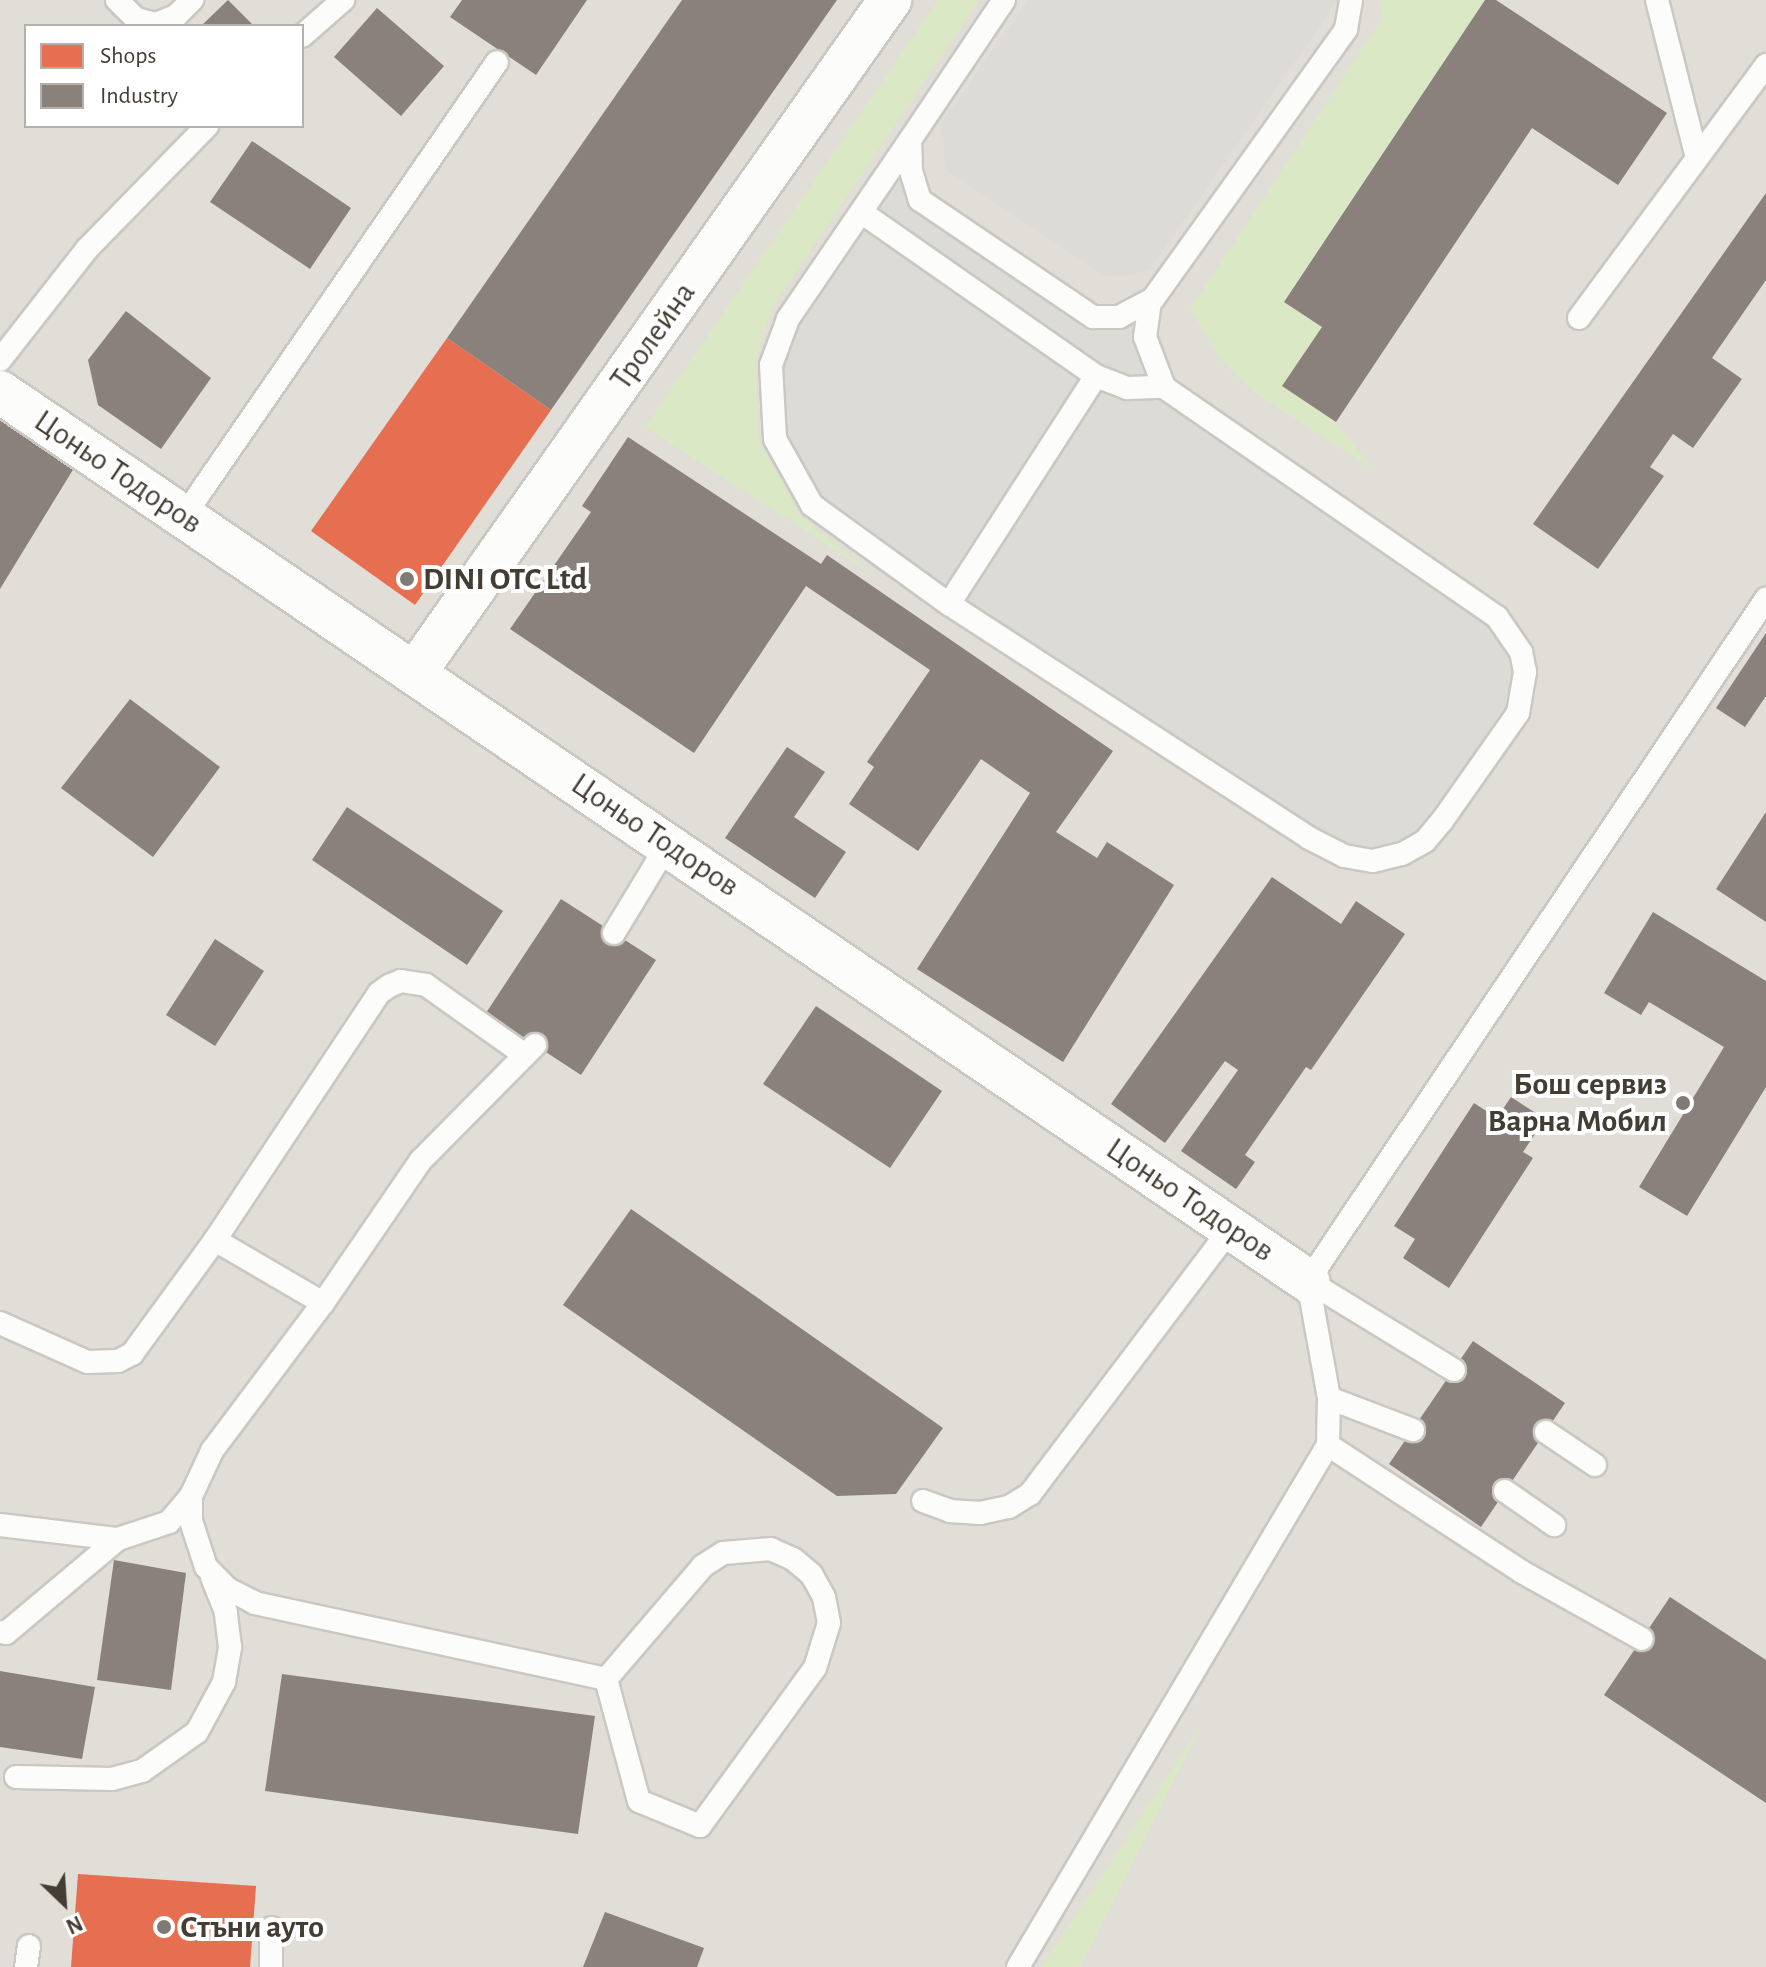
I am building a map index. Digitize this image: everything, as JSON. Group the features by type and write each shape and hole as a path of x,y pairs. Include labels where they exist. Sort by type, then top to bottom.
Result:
{"street":[{"name":"Тролейна","path":"416,671 890,0"},
{"name":"Цоньо Тодоров","path":"0,392 416,671 1308,1281"}],"lane":[{"path":"117,0 136,19 156,24 176,16 192,0"},
{"path":"304,34 343,0"},
{"path":"1004,0 788,319 771,365 775,439 812,505 949,604 1326,848 1373,861 1402,854 1425,841 1518,713 1525,672 1511,633 1497,617 1164,387 1145,337 1150,301"},
{"path":"910,140 911,171 920,200 1093,317 1119,317 1150,301 1346,29 1351,0"},
{"path":"1657,0 1696,154"},
{"path":"184,516 497,62"},
{"path":"1579,318 1696,154 1766,65"},
{"path":"0,360 87,249 205,128"},
{"path":"861,212 1096,376 1128,388 1164,387"},
{"path":"949,604 1096,376"},
{"path":"1018,1967 1328,1445 1329,1398 1308,1281 1766,599"},
{"path":"614,933 668,844"},
{"path":"0,1323 87,1362 118,1361 143,1343 379,993 389,986 401,981 426,985 530,1050 421,1160 323,1303 212,1451 191,1496 169,1522 118,1539 6,1633 0,1632"},
{"path":"923,1501 950,1511 980,1513 1009,1507 1030,1494 1231,1228"},
{"path":"215,1240 323,1303"},
{"path":"1308,1281 1454,1370"},
{"path":"1329,1398 1413,1430"},
{"path":"1546,1432 1595,1465"},
{"path":"1328,1445 1522,1572 1642,1639"},
{"path":"1505,1491 1554,1525"},
{"path":"16,1777 112,1779 142,1771 197,1732 224,1682 230,1647 226,1612 206,1567 191,1521 191,1496"},
{"path":"0,1525 118,1539"},
{"path":"771,1549 793,1559 811,1574 824,1597 829,1623 815,1668 700,1826 639,1801 606,1679 703,1566 723,1553 771,1549"},
{"path":"206,1567 228,1589 255,1603 606,1679"},
{"path":"271,1967 272,1928"}],"shaded area":[{"path":"0,0 1766,0 1766,1967 0,1967"},
{"path":"1028,0 1338,0 1150,269 1122,277 1102,275 946,170 941,124"},
{"path":"910,140 920,200 1093,317 1150,301 1164,387 1497,617 1524,693 1425,841 1344,856 812,505 775,439 771,365"}],"green space":[{"path":"938,0 979,0 771,310 755,364 759,441 801,517 881,580 645,427"},
{"path":"1380,0 1485,0 1284,302 1322,327 1283,386 1336,422 1375,471 1252,391 1219,358 1190,309 1381,20"},
{"path":"1203,1722 1081,1967 1041,1967"}],"building: Shops":[{"path":"447,338 551,410 415,605 311,531"},
{"name":"Стъни ауто","path":"78,1874 256,1886 250,1967 71,1967"}],"building: Industry":[{"path":"228,0 252,24 203,24"},
{"path":"462,0 587,0 536,75 450,17"},
{"path":"682,0 837,0 551,410 447,338"},
{"path":"1485,0 1496,0 1667,113 1618,185 1532,128 1336,422 1282,386 1322,327 1284,302"},
{"path":"377,8 444,66 401,116 334,57"},
{"path":"252,141 351,208 310,269 210,202"},
{"path":"1766,193 1766,280 1712,358 1742,379 1693,448 1673,434 1650,467 1664,476 1598,569 1533,524"},
{"path":"126,311 211,378 161,449 98,405 88,360"},
{"path":"0,410 85,450 0,589"},
{"path":"628,437 821,564 827,555 1113,751 1056,832 1097,858 1107,842 1174,885 1063,1062 917,969 1030,793 981,759 918,851 849,804 874,767 867,762 930,670 806,586 694,753 510,629 591,512 582,506"},
{"path":"1766,633 1766,696 1745,727 1716,708"},
{"path":"130,699 220,767 153,857 61,788"},
{"path":"787,747 825,772 794,817 846,852 815,898 725,838"},
{"path":"347,807 503,911 467,965 312,860"},
{"path":"1766,812 1766,922 1716,889"},
{"path":"1272,877 1341,924 1356,901 1405,934 1311,1070 1306,1067 1245,1155 1255,1162 1236,1189 1181,1151 1238,1070 1225,1061 1165,1143 1111,1104"},
{"path":"561,899 656,960 581,1075 486,1013"},
{"path":"1653,912 1766,981 1766,1087 1687,1216 1639,1187 1724,1047 1649,1002 1641,1015 1604,993"},
{"path":"215,939 264,971 215,1046 166,1015"},
{"path":"816,1006 942,1091 890,1168 763,1084"},
{"path":"1511,1097 1545,1119 1523,1152 1533,1158 1449,1288 1403,1258 1415,1239 1394,1226 1474,1103 1497,1118"},
{"path":"631,1209 943,1428 896,1494 837,1496 563,1305"},
{"path":"1473,1341 1565,1403 1481,1527 1389,1464"},
{"path":"114,1560 186,1573 171,1690 97,1680"},
{"path":"1670,1597 1766,1660 1766,1803 1604,1695"},
{"path":"0,1671 95,1687 82,1759 0,1747"},
{"path":"282,1674 595,1716 578,1834 265,1791"},
{"path":"605,1912 704,1948 697,1967 583,1967"}],"place":[{"name":"DINI OTC Ltd","path":"407,579"},
{"name":"Бош сервиз Варна Мобил","path":"1683,1103"},
{"name":"Стъни ауто","path":"164,1927"}]}
